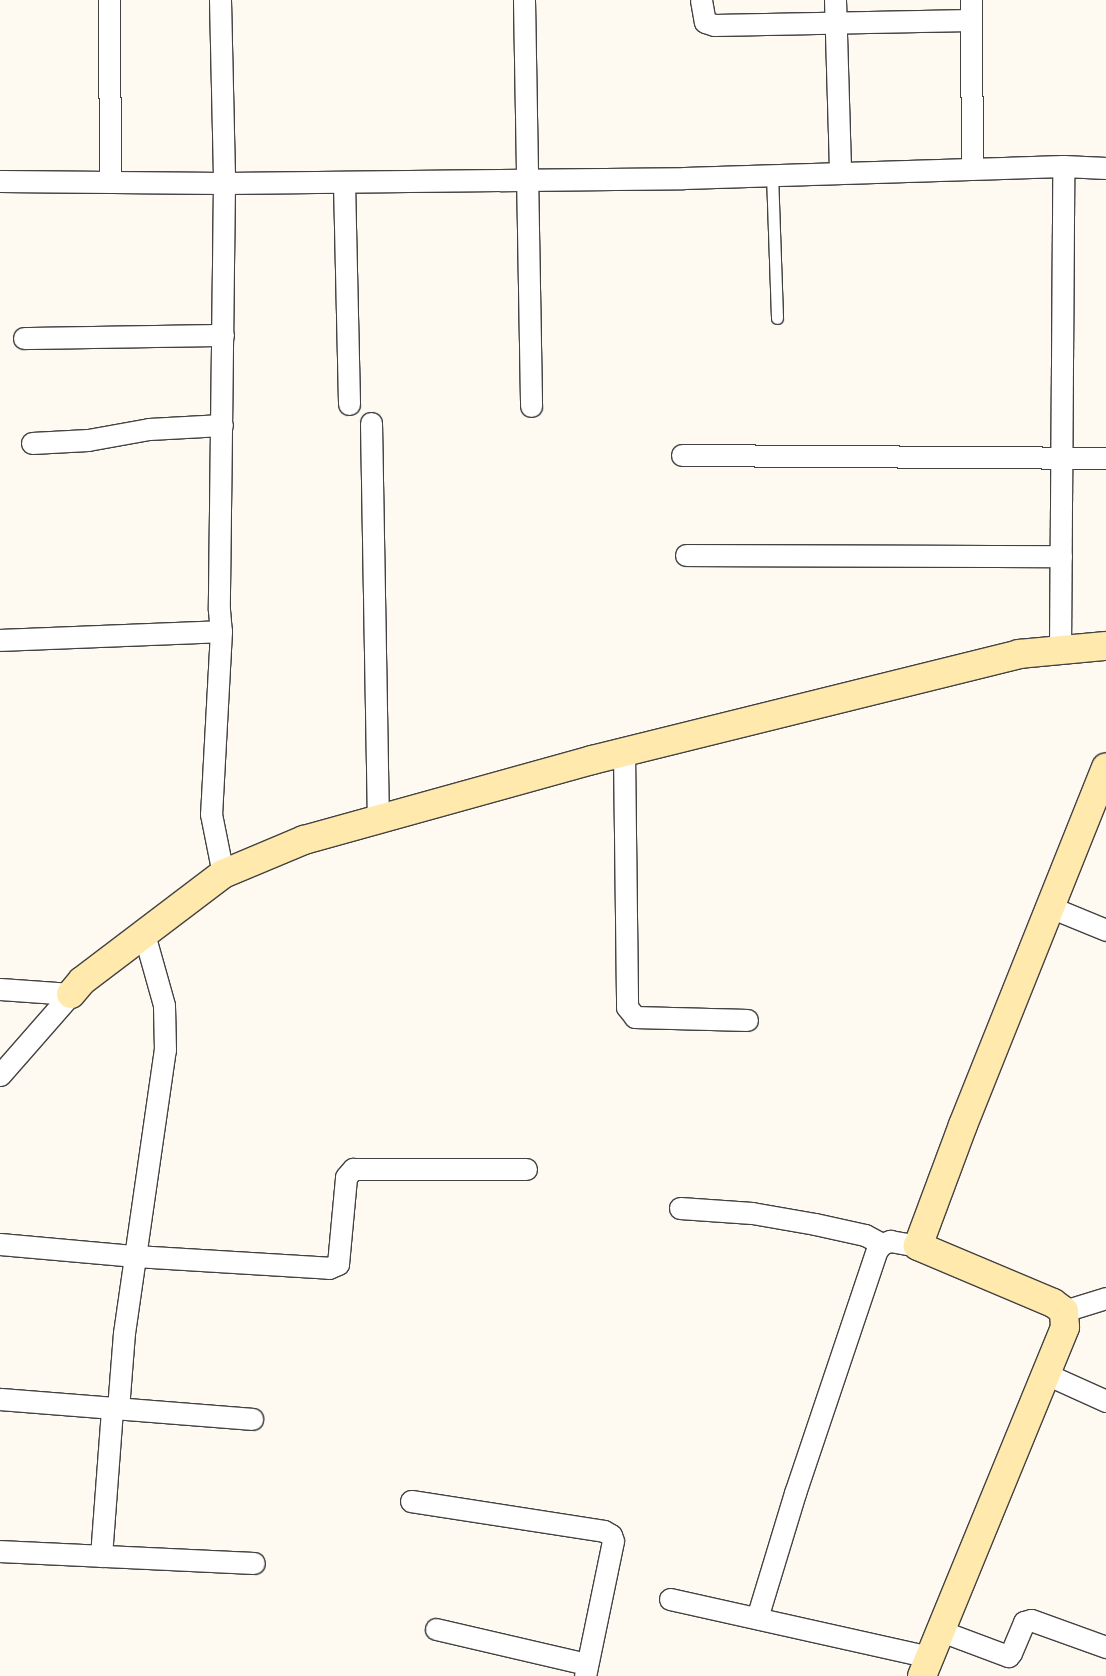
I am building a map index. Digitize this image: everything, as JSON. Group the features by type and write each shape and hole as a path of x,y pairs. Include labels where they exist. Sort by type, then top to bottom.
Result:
{"street":[{"path":"109,0 110,182"},
{"path":"220,0 224,183 221,631 211,814 224,874"},
{"path":"524,0 531,406"},
{"path":"701,0 705,22 714,25 836,22 971,10 972,169"},
{"path":"835,0 840,173"},
{"path":"0,181 224,183 526,180 684,178 1063,166 1106,168"},
{"path":"1060,650 1063,166"},
{"path":"344,182 349,404"},
{"path":"24,338 223,334"},
{"path":"371,423 378,820"},
{"path":"32,443 88,440 149,429 222,425"},
{"path":"682,455 1106,458"},
{"path":"686,555 1061,556"},
{"path":"0,640 221,631"},
{"path":"0,1075 82,981 224,874 304,840 624,752 1018,654 1106,646"},
{"path":"624,752 627,1006 635,1017 747,1020"},
{"path":"918,1246 962,1125 1106,768"},
{"path":"1050,907 1106,930"},
{"path":"101,1556 124,1333 165,1050 164,1005 144,934"},
{"path":"0,989 71,994"},
{"path":"0,1244 135,1256 329,1268 338,1264 346,1177 353,1169 526,1169"},
{"path":"680,1208 752,1213 815,1224 864,1235 882,1244"},
{"path":"670,1599 757,1618 926,1667 1065,1327 1064,1311 1053,1302 918,1246 890,1241 882,1244 877,1250 801,1475 757,1618"},
{"path":"1064,1311 1106,1298"},
{"path":"1046,1374 1106,1401"},
{"path":"0,1399 252,1419"},
{"path":"411,1502 604,1531 610,1535 613,1541 586,1670 436,1629"},
{"path":"0,1551 254,1563"},
{"path":"941,1631 1008,1656 1024,1622 1031,1620 1106,1647"}],"lane":[{"path":"772,174 777,318"}]}
